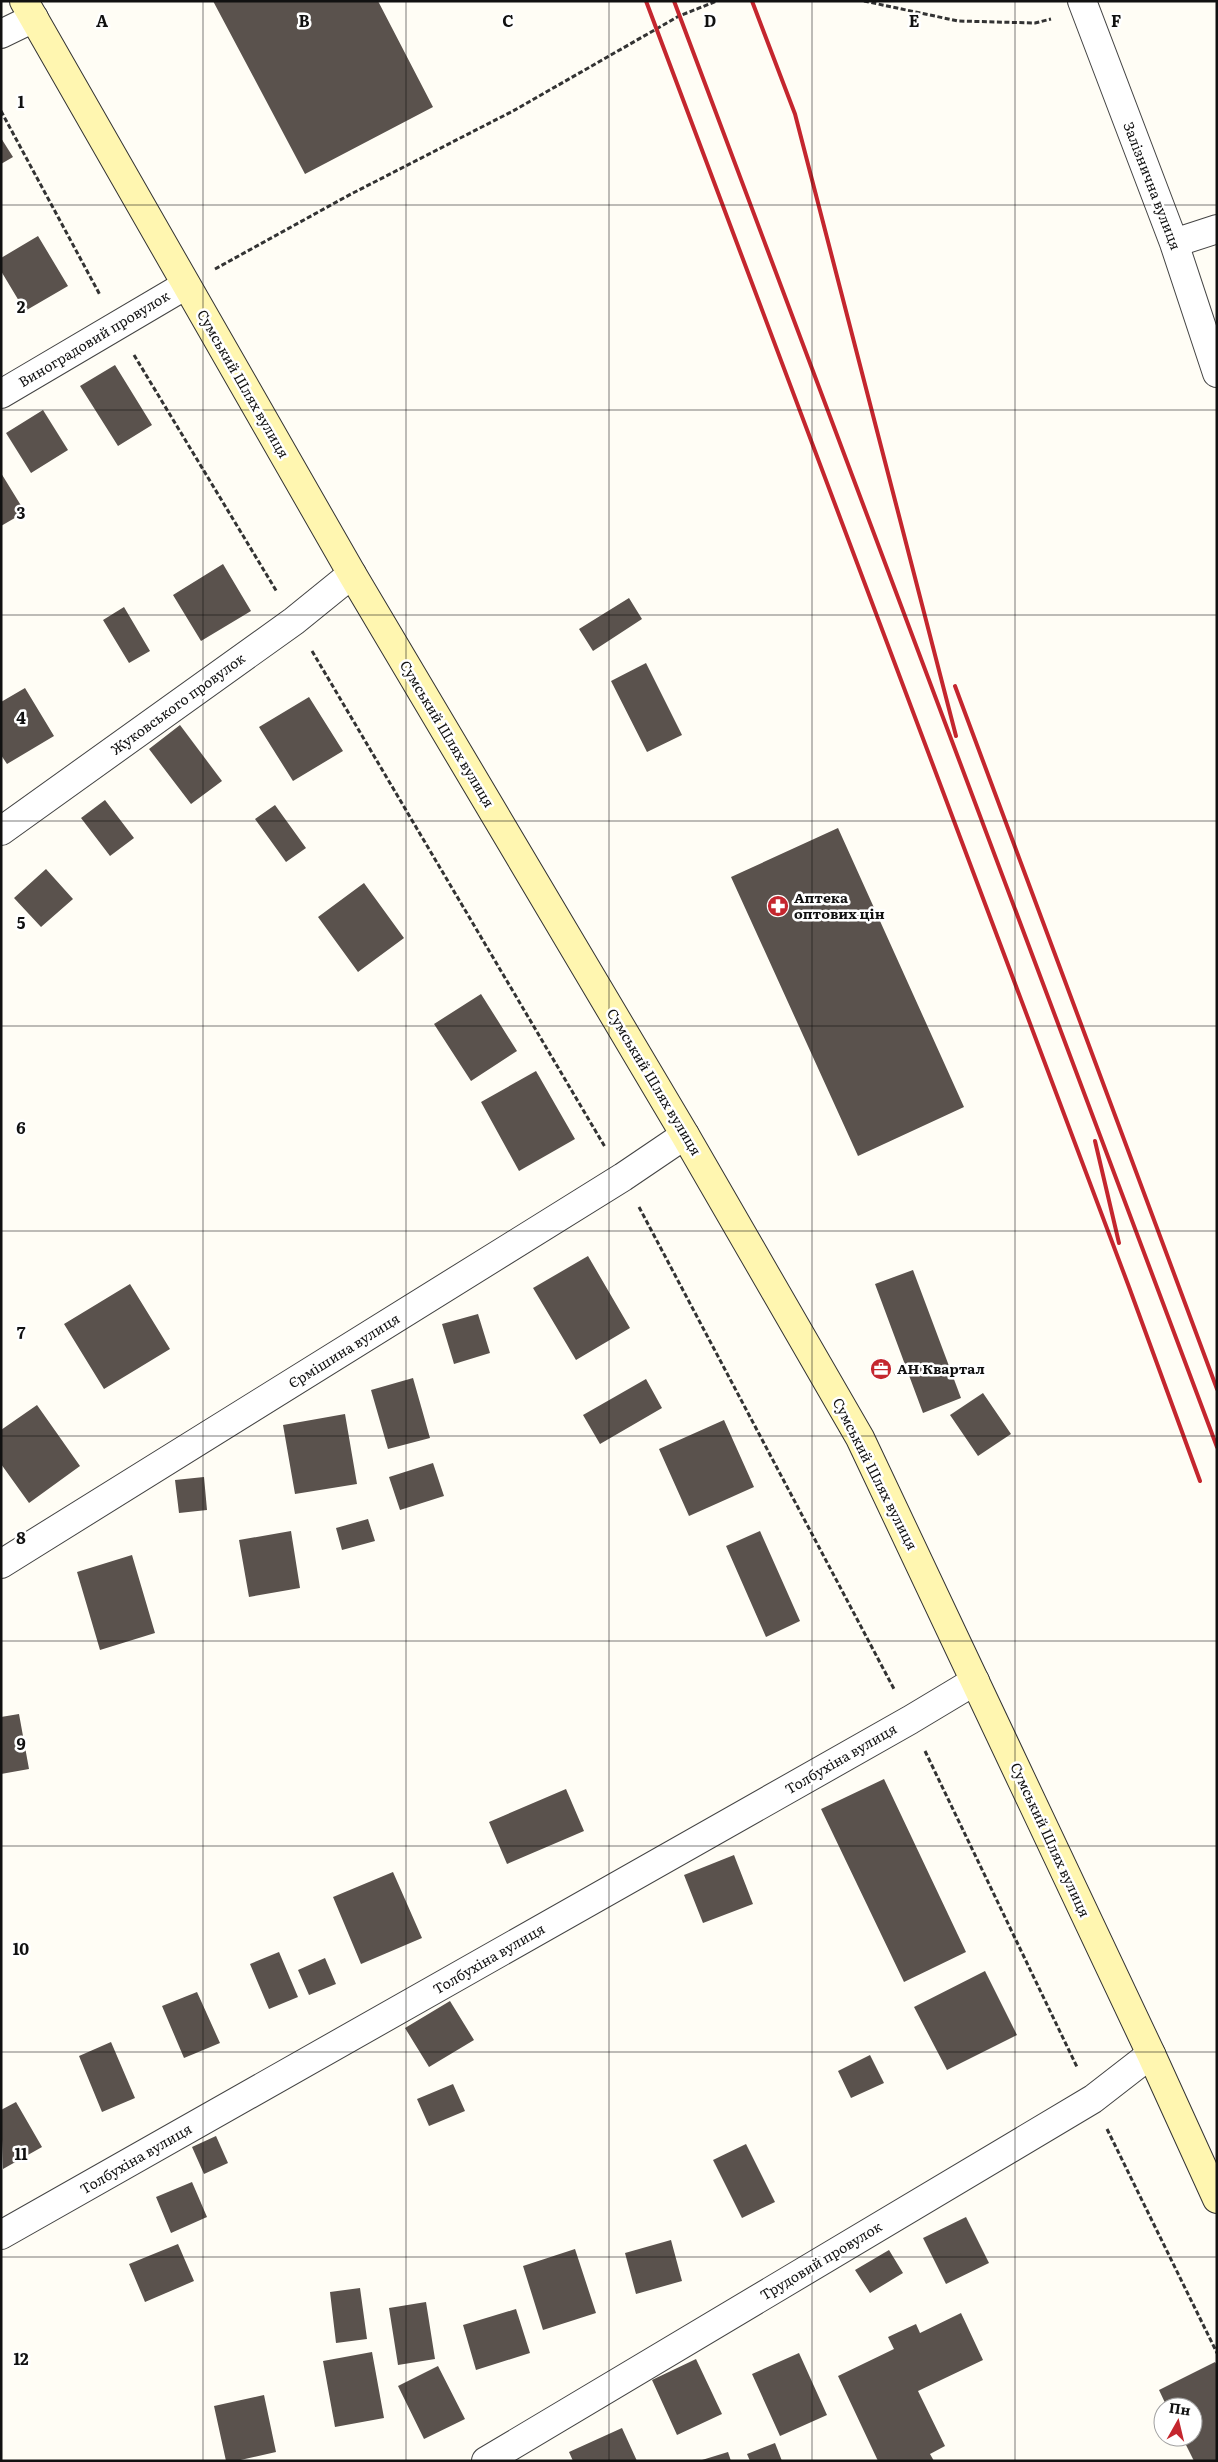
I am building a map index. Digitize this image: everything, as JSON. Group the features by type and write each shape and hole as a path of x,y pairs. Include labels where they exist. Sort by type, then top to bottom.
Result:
{"main road":[{"name":"Сумський Шлях вулиця","path":"29,10 352,574 686,1135 860,1438 1151,2054 1217,2199"}],"street":[{"name":"Залізнична вулиця","path":"1083,6 1174,243 1217,373"},
{"path":"1,34 29,10"},
{"path":"1174,243 1217,229"},
{"name":"Виноградовий провулок","path":"1,394 118,327 186,284"},
{"name":"Жуковського провулок","path":"1,831 294,621 352,574"},
{"name":"Єрмішина вулиця","path":"1,1564 623,1177 686,1135"},
{"name":"Толбухіна вулиця","path":"1,2235 910,1720 975,1681"},
{"name":"Трудовий провулок","path":"486,2461 1093,2099 1151,2054"}],"path":[{"path":"186,284 351,194 512,111 679,16 717,1"},
{"path":"864,1 958,21 1035,23 1083,6"},
{"path":"1,110 118,327 623,1177 910,1720 1217,2353"}],"building":[{"path":"213,1 378,1 433,107 305,174"},
{"path":"1,138 13,157 1,164"},
{"path":"38,236 68,286 25,311 1,271 1,258"},
{"path":"115,365 152,425 118,446 80,386"},
{"path":"43,410 68,450 31,473 6,433"},
{"path":"1,473 25,512 1,526"},
{"path":"223,564 251,611 201,641 173,595"},
{"path":"629,598 642,619 593,651 579,629"},
{"path":"124,607 150,651 129,663 103,620"},
{"path":"646,663 682,735 647,752 611,681"},
{"path":"25,688 54,736 7,764 1,755 1,702"},
{"path":"309,697 343,751 293,781 259,727"},
{"path":"180,725 222,781 191,804 149,749"},
{"path":"105,800 134,838 110,856 81,818"},
{"path":"275,805 306,848 286,862 255,819"},
{"path":"838,828 964,1107 858,1156 731,877"},
{"path":"46,869 73,899 41,927 14,898"},
{"path":"364,883 404,938 358,972 318,917"},
{"path":"481,994 517,1051 471,1081 434,1024"},
{"path":"536,1071 575,1139 519,1171 481,1102"},
{"path":"588,1256 630,1328 576,1360 533,1288"},
{"path":"913,1270 961,1398 923,1413 875,1284"},
{"path":"130,1284 170,1349 104,1389 64,1324"},
{"path":"478,1314 490,1353 454,1364 442,1324"},
{"path":"413,1378 430,1438 388,1449 371,1390"},
{"path":"646,1379 662,1408 600,1444 583,1415"},
{"path":"983,1393 1011,1434 978,1456 950,1415"},
{"path":"37,1405 80,1466 29,1503 1,1464 1,1430"},
{"path":"345,1414 357,1484 295,1494 283,1425"},
{"path":"724,1420 754,1487 689,1516 659,1449"},
{"path":"433,1463 444,1496 400,1510 389,1477"},
{"path":"204,1477 207,1510 179,1513 175,1480"},
{"path":"368,1519 375,1541 342,1550 336,1528"},
{"path":"291,1531 300,1588 249,1597 239,1540"},
{"path":"760,1531 800,1621 766,1637 726,1546"},
{"path":"132,1555 155,1633 100,1650 77,1572"},
{"path":"19,1714 29,1769 1,1774 1,1717"},
{"path":"884,1779 966,1952 904,1982 821,1809"},
{"path":"566,1789 584,1831 507,1864 489,1822"},
{"path":"734,1855 753,1904 703,1923 684,1875"},
{"path":"393,1872 422,1938 361,1964 333,1897"},
{"path":"279,1952 298,1997 269,2009 250,1964"},
{"path":"325,1958 336,1984 309,1995 298,1970"},
{"path":"985,1971 1017,2035 947,2070 914,2007"},
{"path":"197,1992 220,2043 184,2058 162,2006"},
{"path":"450,2001 474,2040 429,2067 405,2028"},
{"path":"111,2042 135,2098 102,2112 79,2056"},
{"path":"870,2055 884,2083 851,2098 838,2071"},
{"path":"453,2084 465,2111 429,2126 417,2099"},
{"path":"16,2102 42,2147 3,2169 1,2110"},
{"path":"216,2136 228,2163 204,2174 192,2147"},
{"path":"746,2144 775,2202 742,2218 713,2160"},
{"path":"192,2182 207,2217 171,2233 156,2197"},
{"path":"966,2217 989,2263 946,2284 923,2238"},
{"path":"671,2240 682,2281 636,2294 625,2253"},
{"path":"178,2244 194,2281 145,2302 129,2264"},
{"path":"575,2249 596,2313 543,2330 523,2266"},
{"path":"889,2250 903,2273 870,2293 855,2270"},
{"path":"360,2288 367,2339 336,2343 330,2292"},
{"path":"426,2302 435,2359 398,2365 389,2308"},
{"path":"516,2309 530,2353 476,2370 463,2325"},
{"path":"961,2313 983,2360 918,2391 945,2446 930,2454 934,2461 878,2461 838,2376 894,2349 888,2337 916,2324 920,2333"},
{"path":"372,2352 384,2418 335,2427 323,2361"},
{"path":"799,2353 827,2415 780,2436 752,2374"},
{"path":"696,2359 722,2414 677,2435 652,2380"},
{"path":"1215,2362 1217,2365 1217,2461 1194,2461 1187,2447 1203,2447 1203,2397 1162,2397 1159,2390"},
{"path":"438,2366 465,2419 424,2439 398,2386"},
{"path":"264,2395 276,2452 236,2461 226,2461 214,2406"},
{"path":"622,2428 637,2461 573,2461 569,2452"},
{"path":"775,2443 782,2461 750,2461 747,2454"},
{"path":"728,2452 731,2461 702,2461 702,2460"}],"railway":[{"path":"646,1 1129,1287 1200,1481"},
{"path":"674,1 1217,1447"},
{"path":"752,1 795,114 956,736"},
{"path":"955,686 1217,1389"},
{"path":"1095,1141 1119,1243"}],"place":[{"name":"Аптека оптових цін","path":"778,906"},
{"name":"АН Квартал","path":"881,1369"}]}
